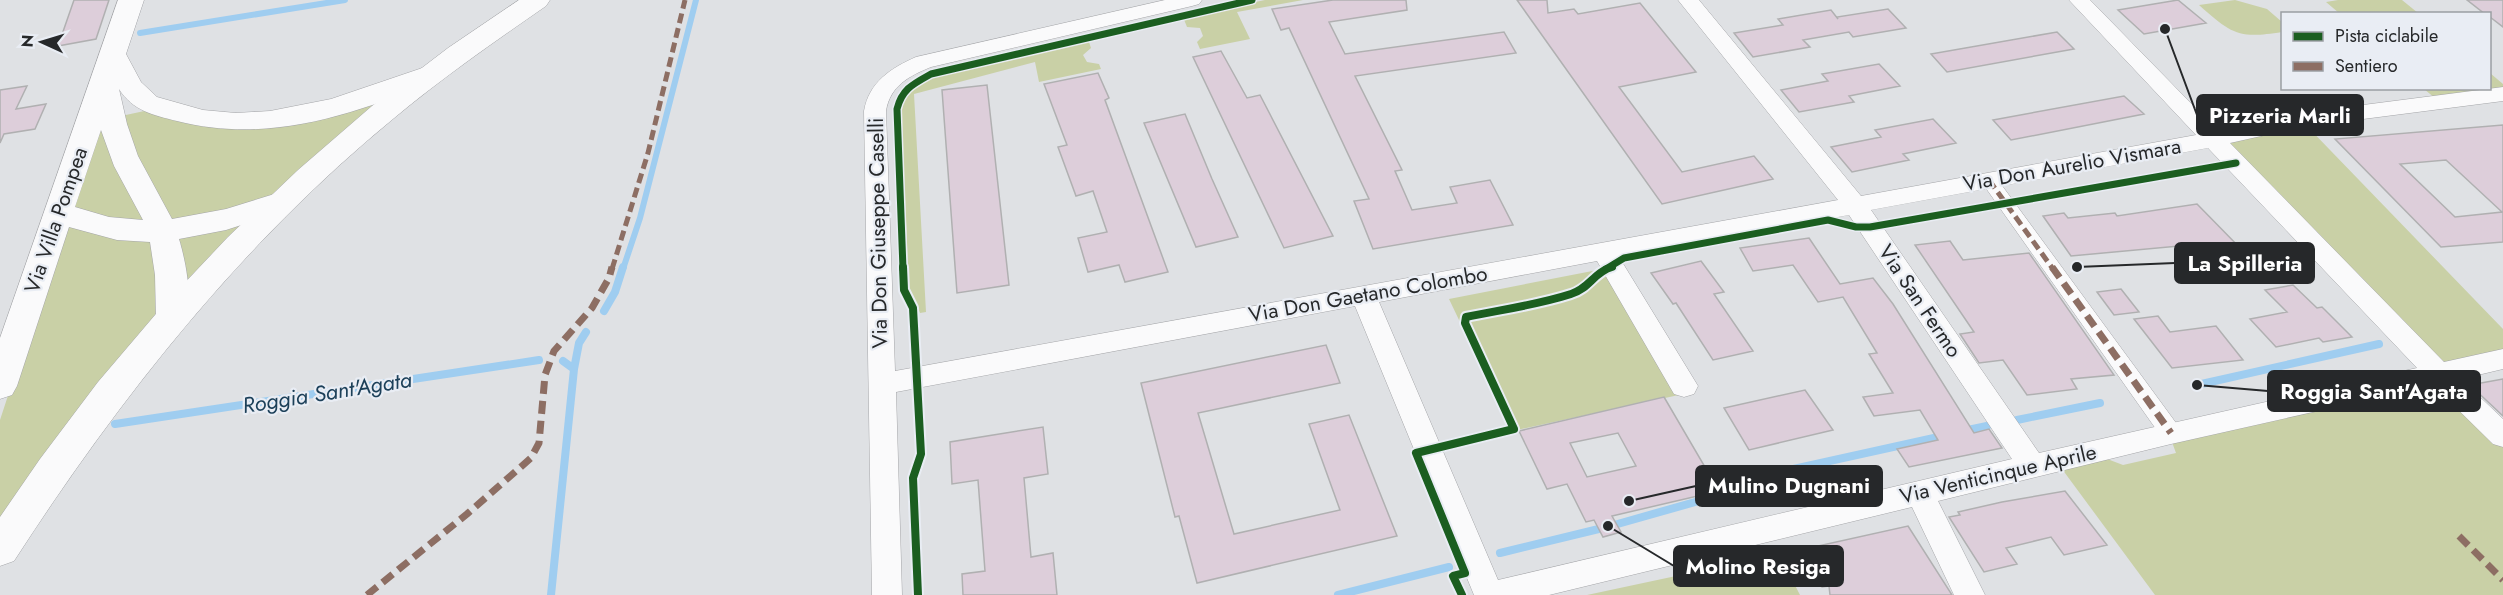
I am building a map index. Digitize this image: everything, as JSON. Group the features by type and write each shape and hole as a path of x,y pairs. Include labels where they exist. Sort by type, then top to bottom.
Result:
{"main road":[{"path":"0,549 79,436 172,319 227,257 284,201 377,118 434,72 537,0"}],"street":[{"path":"131,0 108,67 101,116 151,204 162,230 173,281 172,319"},
{"name":"Via Don Giuseppe Caselli","path":"887,595 875,111 877,100 887,84 902,72 928,61 1192,0"},
{"name":"Via San Fermo","path":"1688,0 1855,205 2033,467"},
{"path":"2079,0 2438,373 2503,436"},
{"path":"108,67 124,76 146,102 189,117 254,122 286,119 326,111 398,87 434,72"},
{"name":"Via Don Aurelio Vismara","path":"1855,205 2214,139 2301,120 2503,94"},
{"name":"Via Villa Pompea","path":"0,386 58,213 101,116"},
{"path":"1989,180 2171,433"},
{"path":"58,213 118,229 162,230 221,221 284,201"},
{"name":"Via Don Gaetano Colombo","path":"881,384 1855,205"},
{"path":"1603,251 1684,386"},
{"path":"1363,295 1491,595"},
{"name":"Via Venticinque Aprile","path":"1491,595 2171,433 2503,359"},
{"path":"1919,493 1970,595"}],"green space":[{"path":"1265,0 1303,0 1237,12 1250,39 1200,49 1197,42 1203,36 1200,28 1187,27 1183,17"},
{"path":"2235,0 2267,9 2281,21 2281,32 2255,35 2236,32 2199,5"},
{"path":"2402,0 2417,12 2338,12 2326,2"},
{"path":"1088,39 1091,48 1083,55 1087,62 1099,64 1101,69 1039,82 1035,62 914,94 926,312 920,313 909,289 901,108 905,96 916,84 933,76"},
{"path":"2491,74 2503,84 2503,94 2441,103 2425,90 2491,90"},
{"path":"374,104 371,112 0,529 0,420 98,121 149,110 175,120"},
{"path":"2302,121 2503,329 2503,357 2437,372 2215,140"},
{"path":"1613,267 1688,393 1512,431 1449,299"},
{"path":"2435,378 2503,444 2503,595 2155,595 2062,469 2102,457 2123,465 2176,453 2172,442"},
{"path":"1779,554 1800,595 1587,595"}],"building":[{"path":"74,0 109,0 96,39 58,46"},
{"path":"1333,0 1406,0 1407,10 1329,22 1345,54 1504,32 1516,53 1355,76 1402,170 1395,171 1412,210 1457,203 1450,187 1490,180 1513,225 1373,249 1354,201 1369,199 1289,28 1281,30 1272,9"},
{"path":"1517,0 1547,0 1548,13 1574,9 1578,14 1640,3 1696,72 1619,87 1682,172 1754,156 1773,179 1662,204"},
{"path":"2178,0 2206,23 2144,34 2118,10"},
{"path":"2467,0 2503,0 2503,27 2491,18 2491,12 2482,12"},
{"path":"1888,9 1906,28 1853,37 1849,32 1803,40 1810,47 1753,57 1734,33 1783,25 1778,19 1831,10 1838,19 1837,17"},
{"path":"2057,32 2074,49 1947,72 1931,54"},
{"path":"1221,51 1247,98 1260,95 1333,236 1284,248 1193,57"},
{"path":"1879,64 1900,86 1849,96 1854,102 1799,112 1781,90 1828,81 1822,74"},
{"path":"1098,73 1109,98 1105,100 1168,272 1125,282 1119,265 1088,272 1078,238 1107,232 1093,191 1076,196 1058,147 1067,145 1044,84"},
{"path":"987,85 1009,285 957,293 942,90"},
{"path":"27,86 16,109 46,104 35,129 4,134 0,143 0,90"},
{"path":"2124,96 2144,114 2011,140 1993,120"},
{"path":"1185,114 1238,237 1196,247 1144,123"},
{"path":"1933,119 1956,143 1903,154 1909,160 1852,172 1831,147 1881,137 1875,130"},
{"path":"2503,125 2503,242 2441,247 2335,139","holes":["2446,160 2502,212 2455,217 2400,164"]},
{"path":"2197,204 2244,252 2193,260 2179,246 2071,256 2043,216 2064,213 2068,218 2115,213 2117,216"},
{"path":"1809,238 1840,284 1873,278 1893,304 1974,433 1989,429 2002,448 1909,467 1897,449 1938,440 1920,410 1874,416 1863,397 1893,393 1869,354 1877,353 1843,297 1818,302 1793,265 1753,271 1740,248"},
{"path":"1950,241 1963,260 2029,253 2114,375 2071,379 2077,389 2027,395 2003,360 1979,363 1960,334 1974,332 1915,245"},
{"path":"1701,261 1724,292 1714,294 1753,351 1713,360 1676,303 1673,304 1651,273"},
{"path":"2293,285 2317,308 2322,307 2352,337 2323,342 2319,338 2276,347 2250,319 2287,312 2265,290"},
{"path":"2121,289 2139,312 2114,315 2097,292"},
{"path":"2158,316 2170,332 2216,326 2243,360 2172,368 2134,319"},
{"path":"1326,345 1340,383 1198,413 1234,534 1340,510 1309,424 1349,415 1397,536 1197,583 1179,516 1175,517 1141,383"},
{"path":"2503,379 2503,416 2470,385"},
{"path":"1805,390 1833,430 1749,450 1724,408"},
{"path":"1664,397 1719,491 1612,516 1621,532 1603,537 1594,520 1586,522 1567,484 1547,489 1519,431","holes":["1618,433 1636,466 1587,477 1570,443"]},
{"path":"1043,427 1048,474 1024,478 1031,557 1053,553 1057,595 963,595 962,574 985,571 978,480 952,484 950,442"},
{"path":"2065,491 2107,545 2064,555 2051,537 2006,548 2017,564 1984,572 1949,517 1960,515 1958,512 2002,502"},
{"path":"1908,526 1952,595 1830,595 1829,586 1822,587 1800,550"}],"waterway":[{"path":"140,33 345,0"},
{"path":"623,269 640,218 696,0"},
{"path":"604,311 615,292 623,267"},
{"path":"574,369 579,343 586,332"},
{"name":"Roggia Sant'Agata","path":"2197,385 2379,344"},
{"name":"Roggia Sant'Agata","path":"115,424 539,360"},
{"name":"Roggia Sant'Agata","path":"563,361 574,369"},
{"name":"Roggia Sant'Agata","path":"551,595 574,369"},
{"name":"Roggia Sant'Agata","path":"2017,420 2100,403"},
{"name":"Roggia Sant'Agata","path":"1963,431 1987,426"},
{"name":"Roggia Sant'Agata","path":"1500,553 1607,527 1741,489 1762,476 1943,436"},
{"name":"Roggia Sant'Agata","path":"1338,595 1449,567"}],"marked path":[{"path":"367,595 467,514 531,458 539,443 545,375 554,351 592,308 609,278 648,153 685,0"},
{"path":"1989,180 2171,433"},
{"path":"2459,536 2503,580"}],"cycle path":[{"path":"918,595 913,478 921,454 913,308 904,290 897,109 900,97 907,87 931,74 1252,0"},
{"path":"1462,595 1453,576 1465,573 1416,453 1514,429 1465,323 1466,317 1573,294 1590,283 1600,270 1612,267 1624,258 1828,220 1856,227 1870,227 2236,163"}],"place":[{"name":"Pizzeria Marli","path":"2165,29"},
{"name":"La Spilleria","path":"2077,267"},
{"name":"Roggia Sant'Agata","path":"2197,385"},
{"name":"Mulino Dugnani","path":"1629,501"},
{"name":"Molino Resiga","path":"1608,526"}]}
